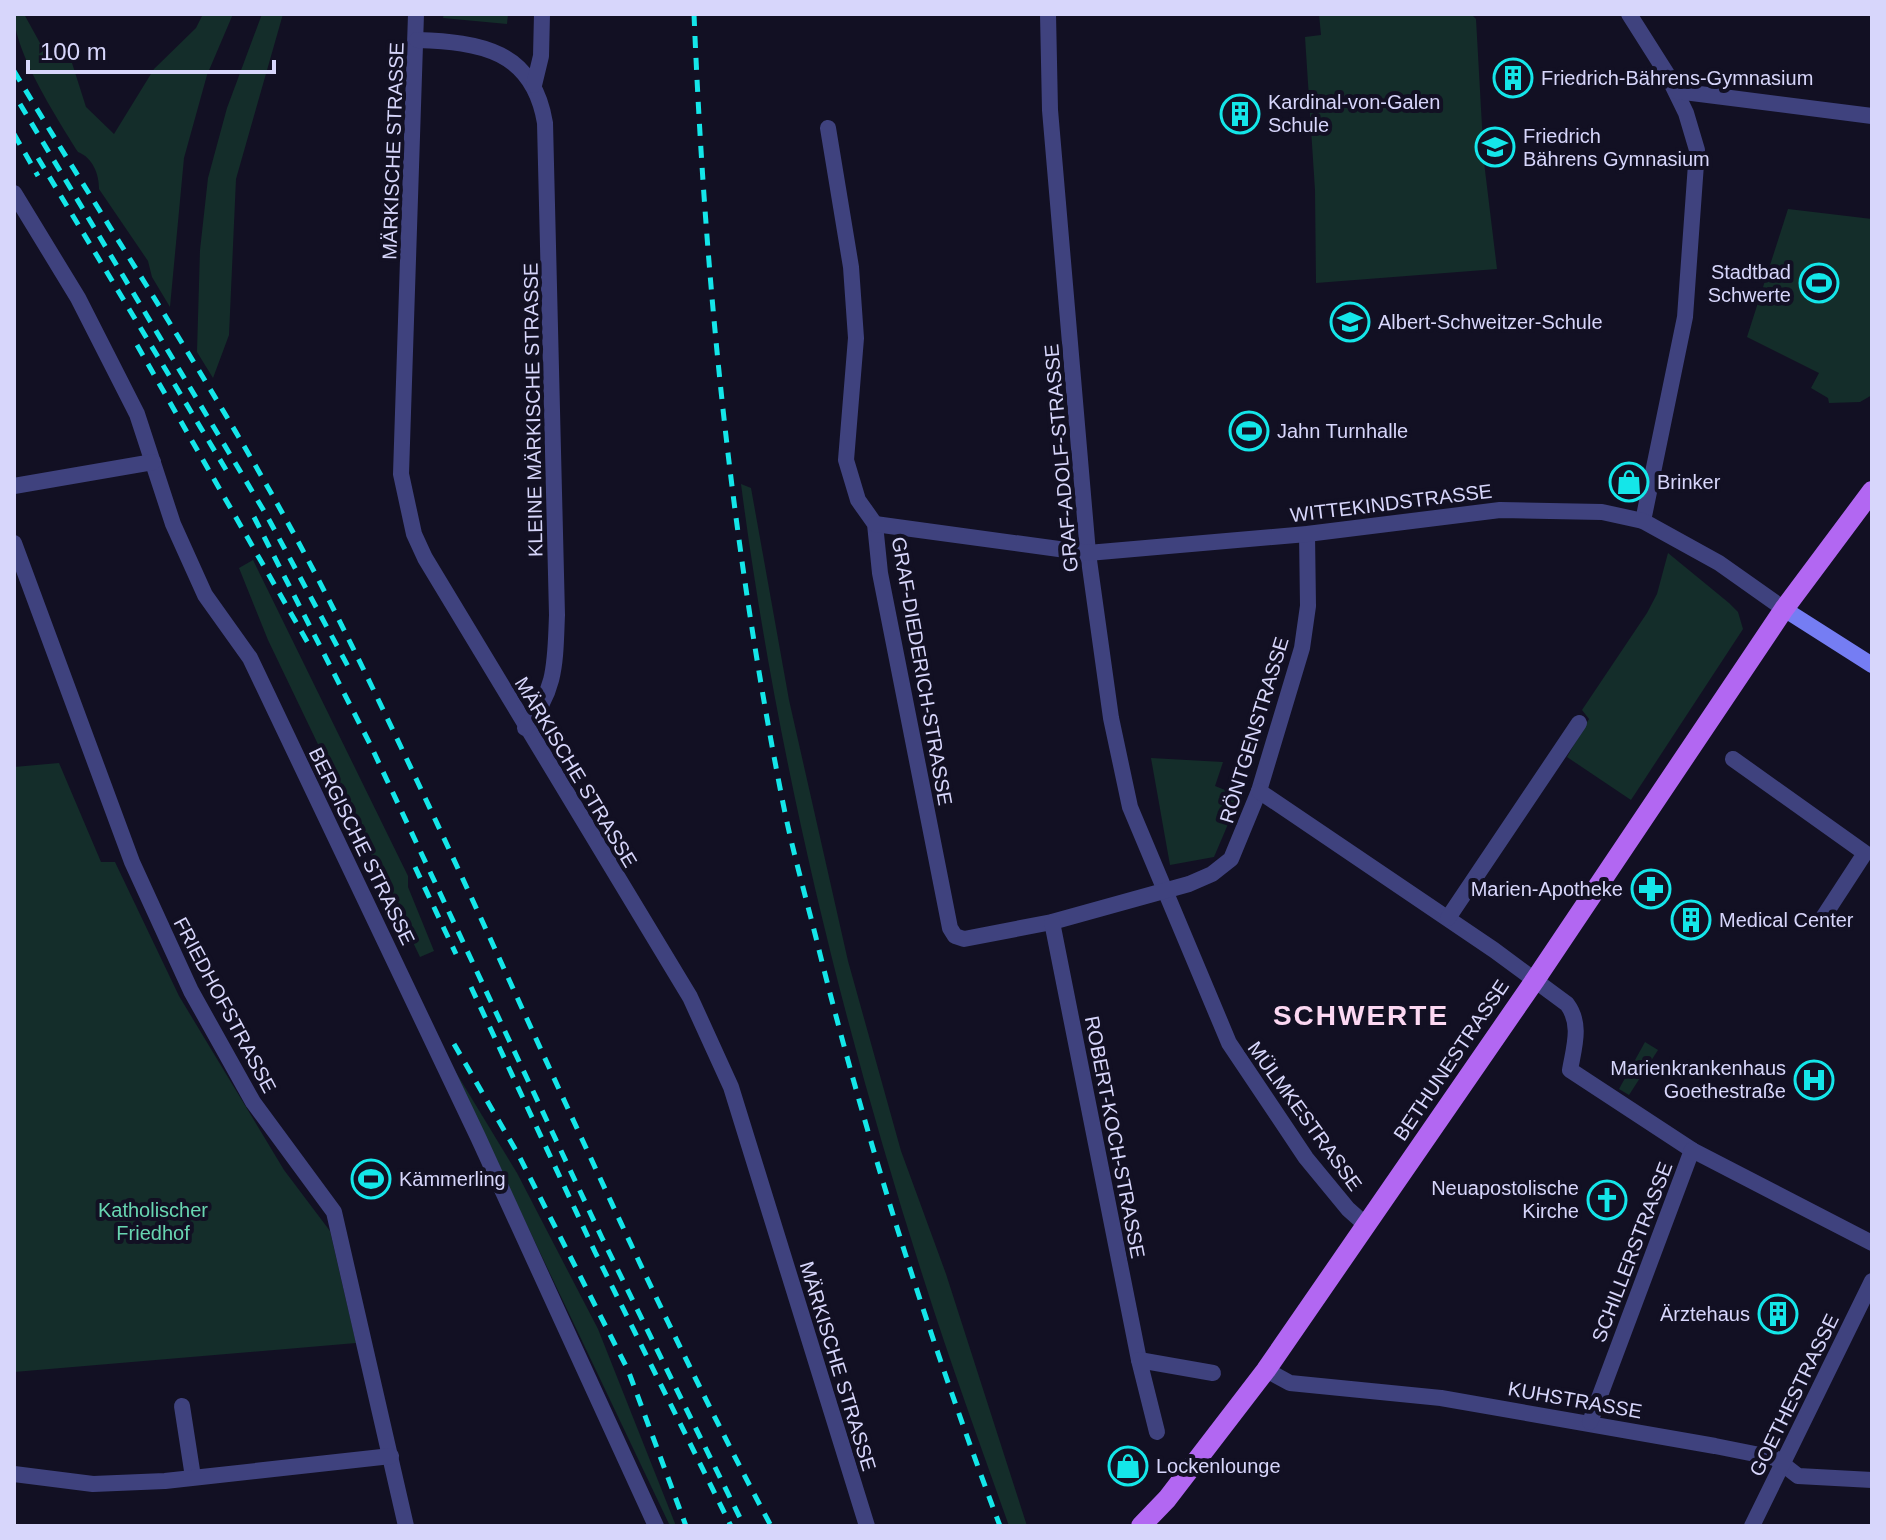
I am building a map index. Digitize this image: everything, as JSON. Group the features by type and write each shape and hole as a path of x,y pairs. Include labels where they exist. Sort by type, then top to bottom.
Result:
{"main road":[{"name":"BETHUNESTRASSE","path":"1141,1526 1167,1499 1266,1370 1535,980 1784,609 1872,491"},
{"name":"WITTEKINDSTRASSE","path":"1784,609 1872,665"}],"street":[{"name":"MÄRKISCHE STRASSE","path":"416,14 401,474 405,502 425,558 690,997 731,1087 867,1526"},
{"name":"KLEINE MÄRKISCHE STRASSE","path":"534,85 541,56 542,14"},
{"name":"GRAF-ADOLF-STRASSE","path":"1048,14 1050,110 1088,553 1111,718 1130,807 1164,889"},
{"path":"1629,14 1676,91 1694,134 1698,176 1683,327 1643,521"},
{"name":"KLEINE MÄRKISCHE STRASSE","path":"417,40 449,41 493,51 509,59 534,85 545,123 557,615 551,687 544,707 525,728"},
{"path":"1676,91 1872,116"},
{"name":"GRAF-DIEDERICH-STRASSE","path":"828,128 851,267 856,338 846,460 858,500 875,524 880,573 950,928 955,936 964,939 1052,922 1130,902 1164,889"},
{"name":"BERGISCHE STRASSE","path":"14,193 105,350 137,414 173,524 205,595 257,672 478,1137 656,1526"},
{"path":"14,486 153,462"},
{"name":"WITTEKINDSTRASSE","path":"875,524 1088,553 1307,534 1500,510 1602,512 1643,521 1719,563 1784,609"},
{"name":"RÖNTGENSTRASSE","path":"1164,889 1189,884 1212,874 1231,859 1259,791 1302,648 1308,606 1307,534"},
{"name":"FRIEDHOFSTRASSE","path":"14,543 78,724 132,862 191,991 253,1102 334,1212 406,1526"},
{"path":"1448,918 1579,723"},
{"path":"1733,759 1868,849 1822,919"},
{"path":"1259,791 1448,918 1567,1004 1575,1015 1576,1037 1570,1070 1692,1150"},
{"name":"MÜLMKESTRASSE","path":"1164,889 1229,1043 1306,1158 1348,1209 1367,1226"},
{"name":"ROBERT-KOCH-STRASSE","path":"1052,922 1139,1360 1157,1432"},
{"name":"SCHILLERSTRASSE","path":"1590,1422 1692,1150 1872,1243"},
{"name":"GOETHESTRASSE","path":"1752,1526 1872,1281"},
{"path":"1139,1360 1213,1373"},
{"name":"KUHSTRASSE","path":"1266,1370 1290,1383 1441,1398 1590,1422 1775,1458 1798,1476 1872,1480"},
{"path":"182,1406 193,1477"},
{"path":"14,1474 93,1484 391,1456"}],"green space":[{"path":"14,14 24,14 51,63 72,63 86,107 114,134 154,69 196,28 203,14 233,14 207,75 184,158 170,307 152,277 148,261 99,189 94,167 88,158 78,152 38,84 21,47"},
{"path":"262,14 283,14 236,179 229,335 213,378 197,352 200,250 208,178 227,108"},
{"path":"444,14 508,14 507,24 443,18"},
{"path":"1319,14 1471,14 1476,19 1484,162 1497,269 1316,283 1315,190 1305,37 1321,35"},
{"name":"Stadtbad Schwerte","path":"1788,209 1872,219 1872,395 1860,402 1829,403 1828,398 1811,388 1819,373 1747,337"},
{"path":"741,484 751,488 789,700 848,961 901,1151 946,1274 1027,1526 1009,1526 934,1311 865,1084 814,886 792,786"},
{"path":"1668,553 1738,612 1743,629 1631,800 1567,757 1589,719 1582,710 1657,594"},
{"path":"253,560 408,876 408,887 434,951 420,957 268,640 239,568"},
{"path":"1151,758 1223,762 1215,786 1240,796 1214,857 1170,865"},
{"name":"Katholischer Friedhof","path":"59,763 101,862 115,862 179,996 284,1170 330,1231 356,1343 14,1372 14,767"},
{"path":"1645,1042 1658,1050 1629,1095 1619,1089"},
{"path":"449,1061 517,1173 598,1329 676,1526 670,1526"}],"railway":[{"path":"694,14 705,213 723,410 749,607 783,803 839,1027 880,1171 925,1314 1000,1526"},
{"path":"14,71 220,405 334,610 444,838 657,1299 771,1526"},
{"path":"20,104 267,516 350,670"},
{"path":"14,134 38,176"},
{"path":"38,158 228,473"},
{"path":"137,345 308,643"},
{"path":"254,517 370,744 602,1238 744,1526"},
{"path":"415,867 456,954"},
{"path":"471,987 595,1252 731,1526"},
{"path":"454,1044 518,1154 628,1370 686,1526"}],"place":[{"name":"Friedrich-Bährens-Gymnasium","path":"1513,78"},
{"name":"Kardinal-von-Galen Schule","path":"1240,114"},
{"name":"Friedrich Bährens Gymnasium","path":"1495,147"},
{"name":"Stadtbad Schwerte","path":"1819,283"},
{"name":"Albert-Schweitzer-Schule","path":"1350,322"},
{"name":"Jahn Turnhalle","path":"1249,431"},
{"name":"Brinker","path":"1629,482"},
{"name":"Marien-Apotheke","path":"1651,889"},
{"name":"Medical Center","path":"1691,920"},
{"name":"Marienkrankenhaus Goethestraße","path":"1814,1080"},
{"name":"Kämmerling","path":"371,1179"},
{"name":"Neuapostolische Kirche","path":"1607,1200"},
{"name":"Ärztehaus","path":"1778,1314"},
{"name":"Lockenlounge","path":"1128,1466"}],"district":[{"name":"SCHWERTE","path":"1361,1015"}]}
